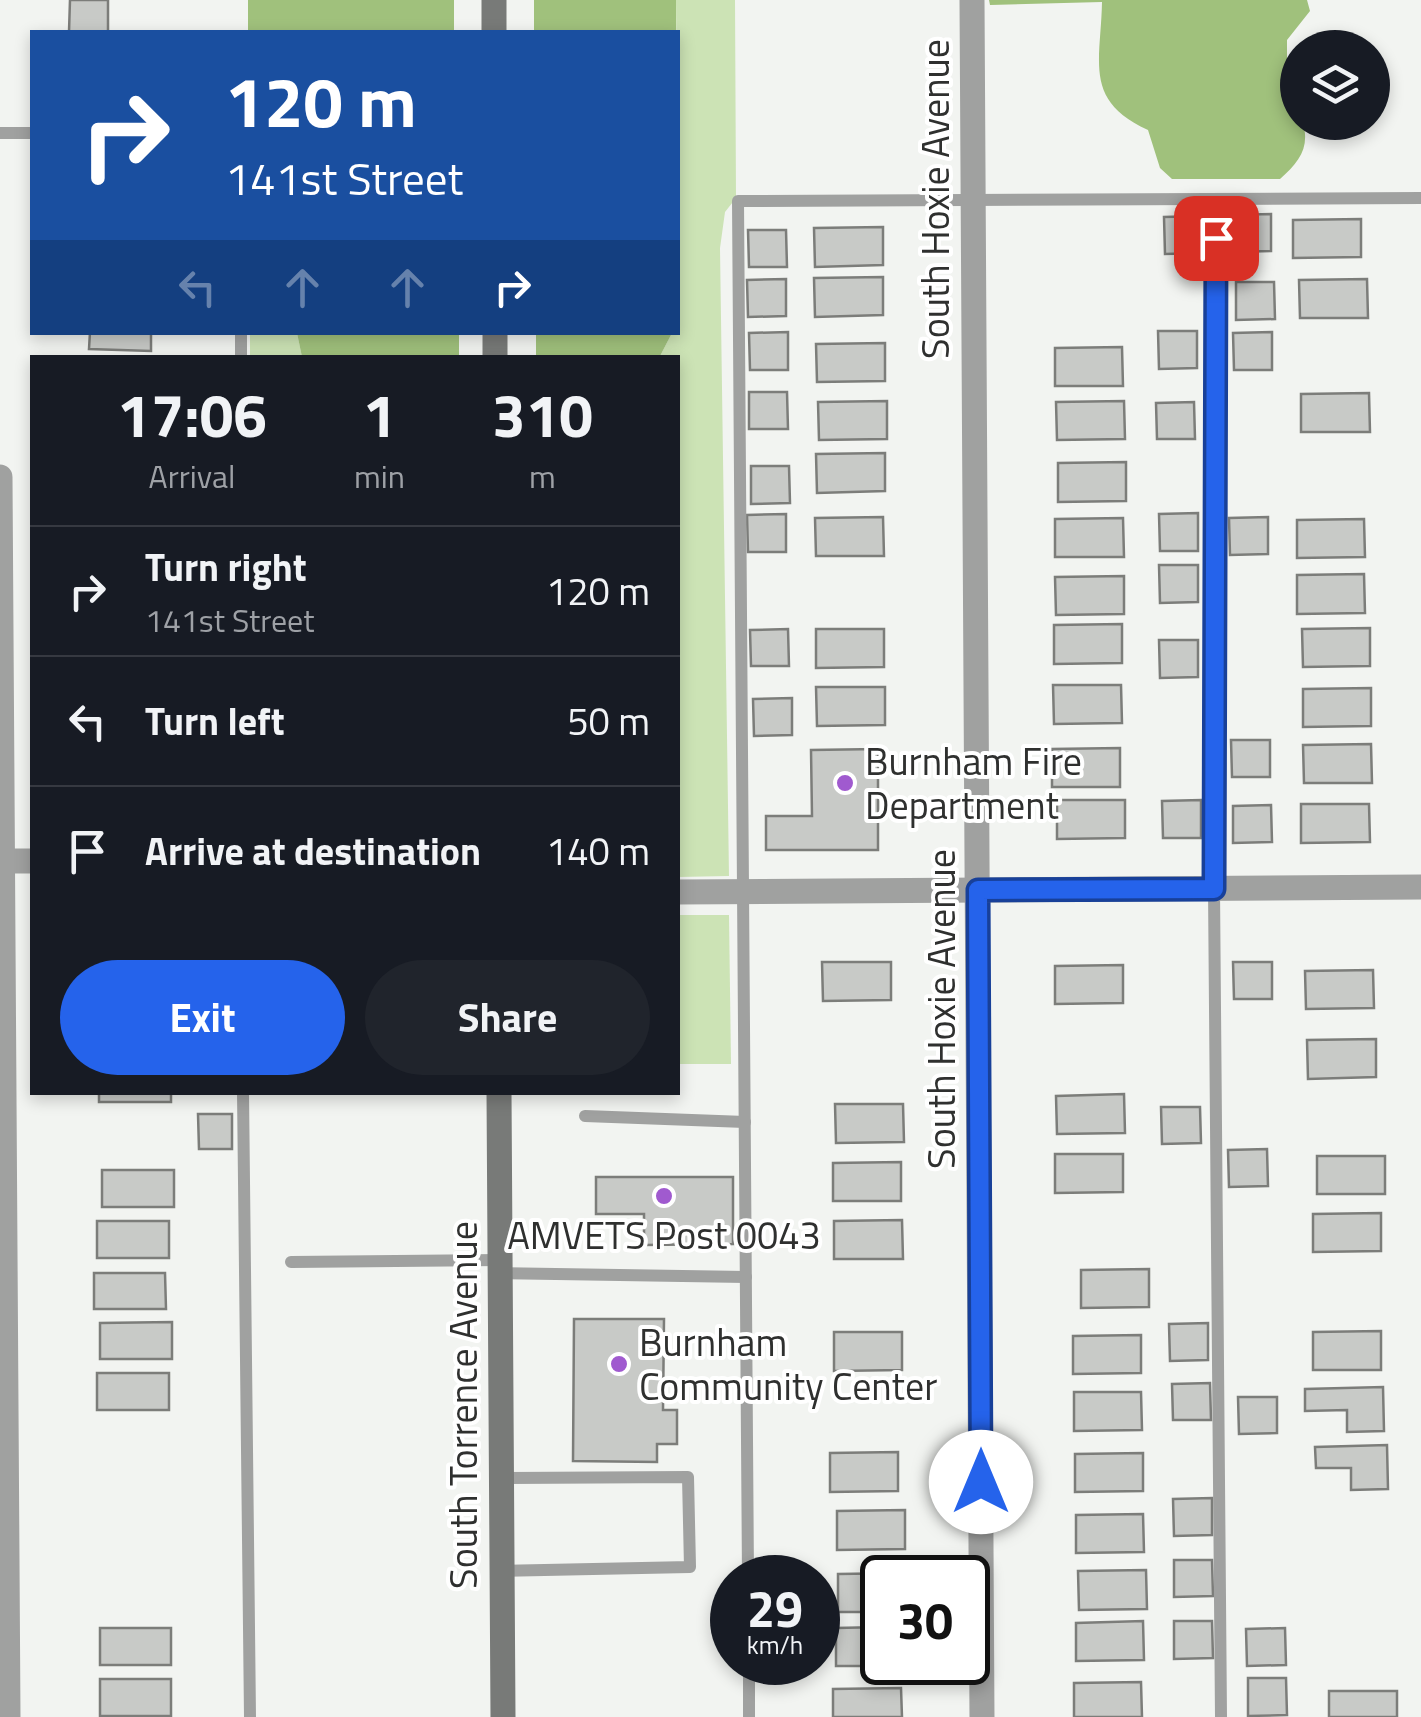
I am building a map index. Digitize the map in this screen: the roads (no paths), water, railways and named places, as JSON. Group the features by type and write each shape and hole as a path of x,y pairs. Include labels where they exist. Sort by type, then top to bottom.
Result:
{"main road":[{"path":"494,0 494,30"},
{"name":"South Torrence Avenue","path":"499,1095 503,1717"}],"street":[{"name":"South Hoxie Avenue","path":"972,0 982,1717"},
{"path":"0,477 8,1717"},
{"path":"2,861 30,861"},
{"path":"680,892 1421,887"}],"lane":[{"path":"0,132 30,132"},
{"path":"748,1555 738,201 1421,198"},
{"path":"1216,199 1214,889 1221,1717"},
{"path":"243,1095 250,1717"},
{"path":"585,1116 745,1122"},
{"path":"292,1262 746,1277"},
{"path":"501,1478 688,1477 690,1567 502,1571"},
{"path":"749,1685 749,1717"}],"place":[{"name":"Burnham Fire Department","path":"845,783"},
{"name":"AMVETS Post 0043","path":"664,1196"},
{"name":"Burnham Community Center","path":"619,1364"}]}
